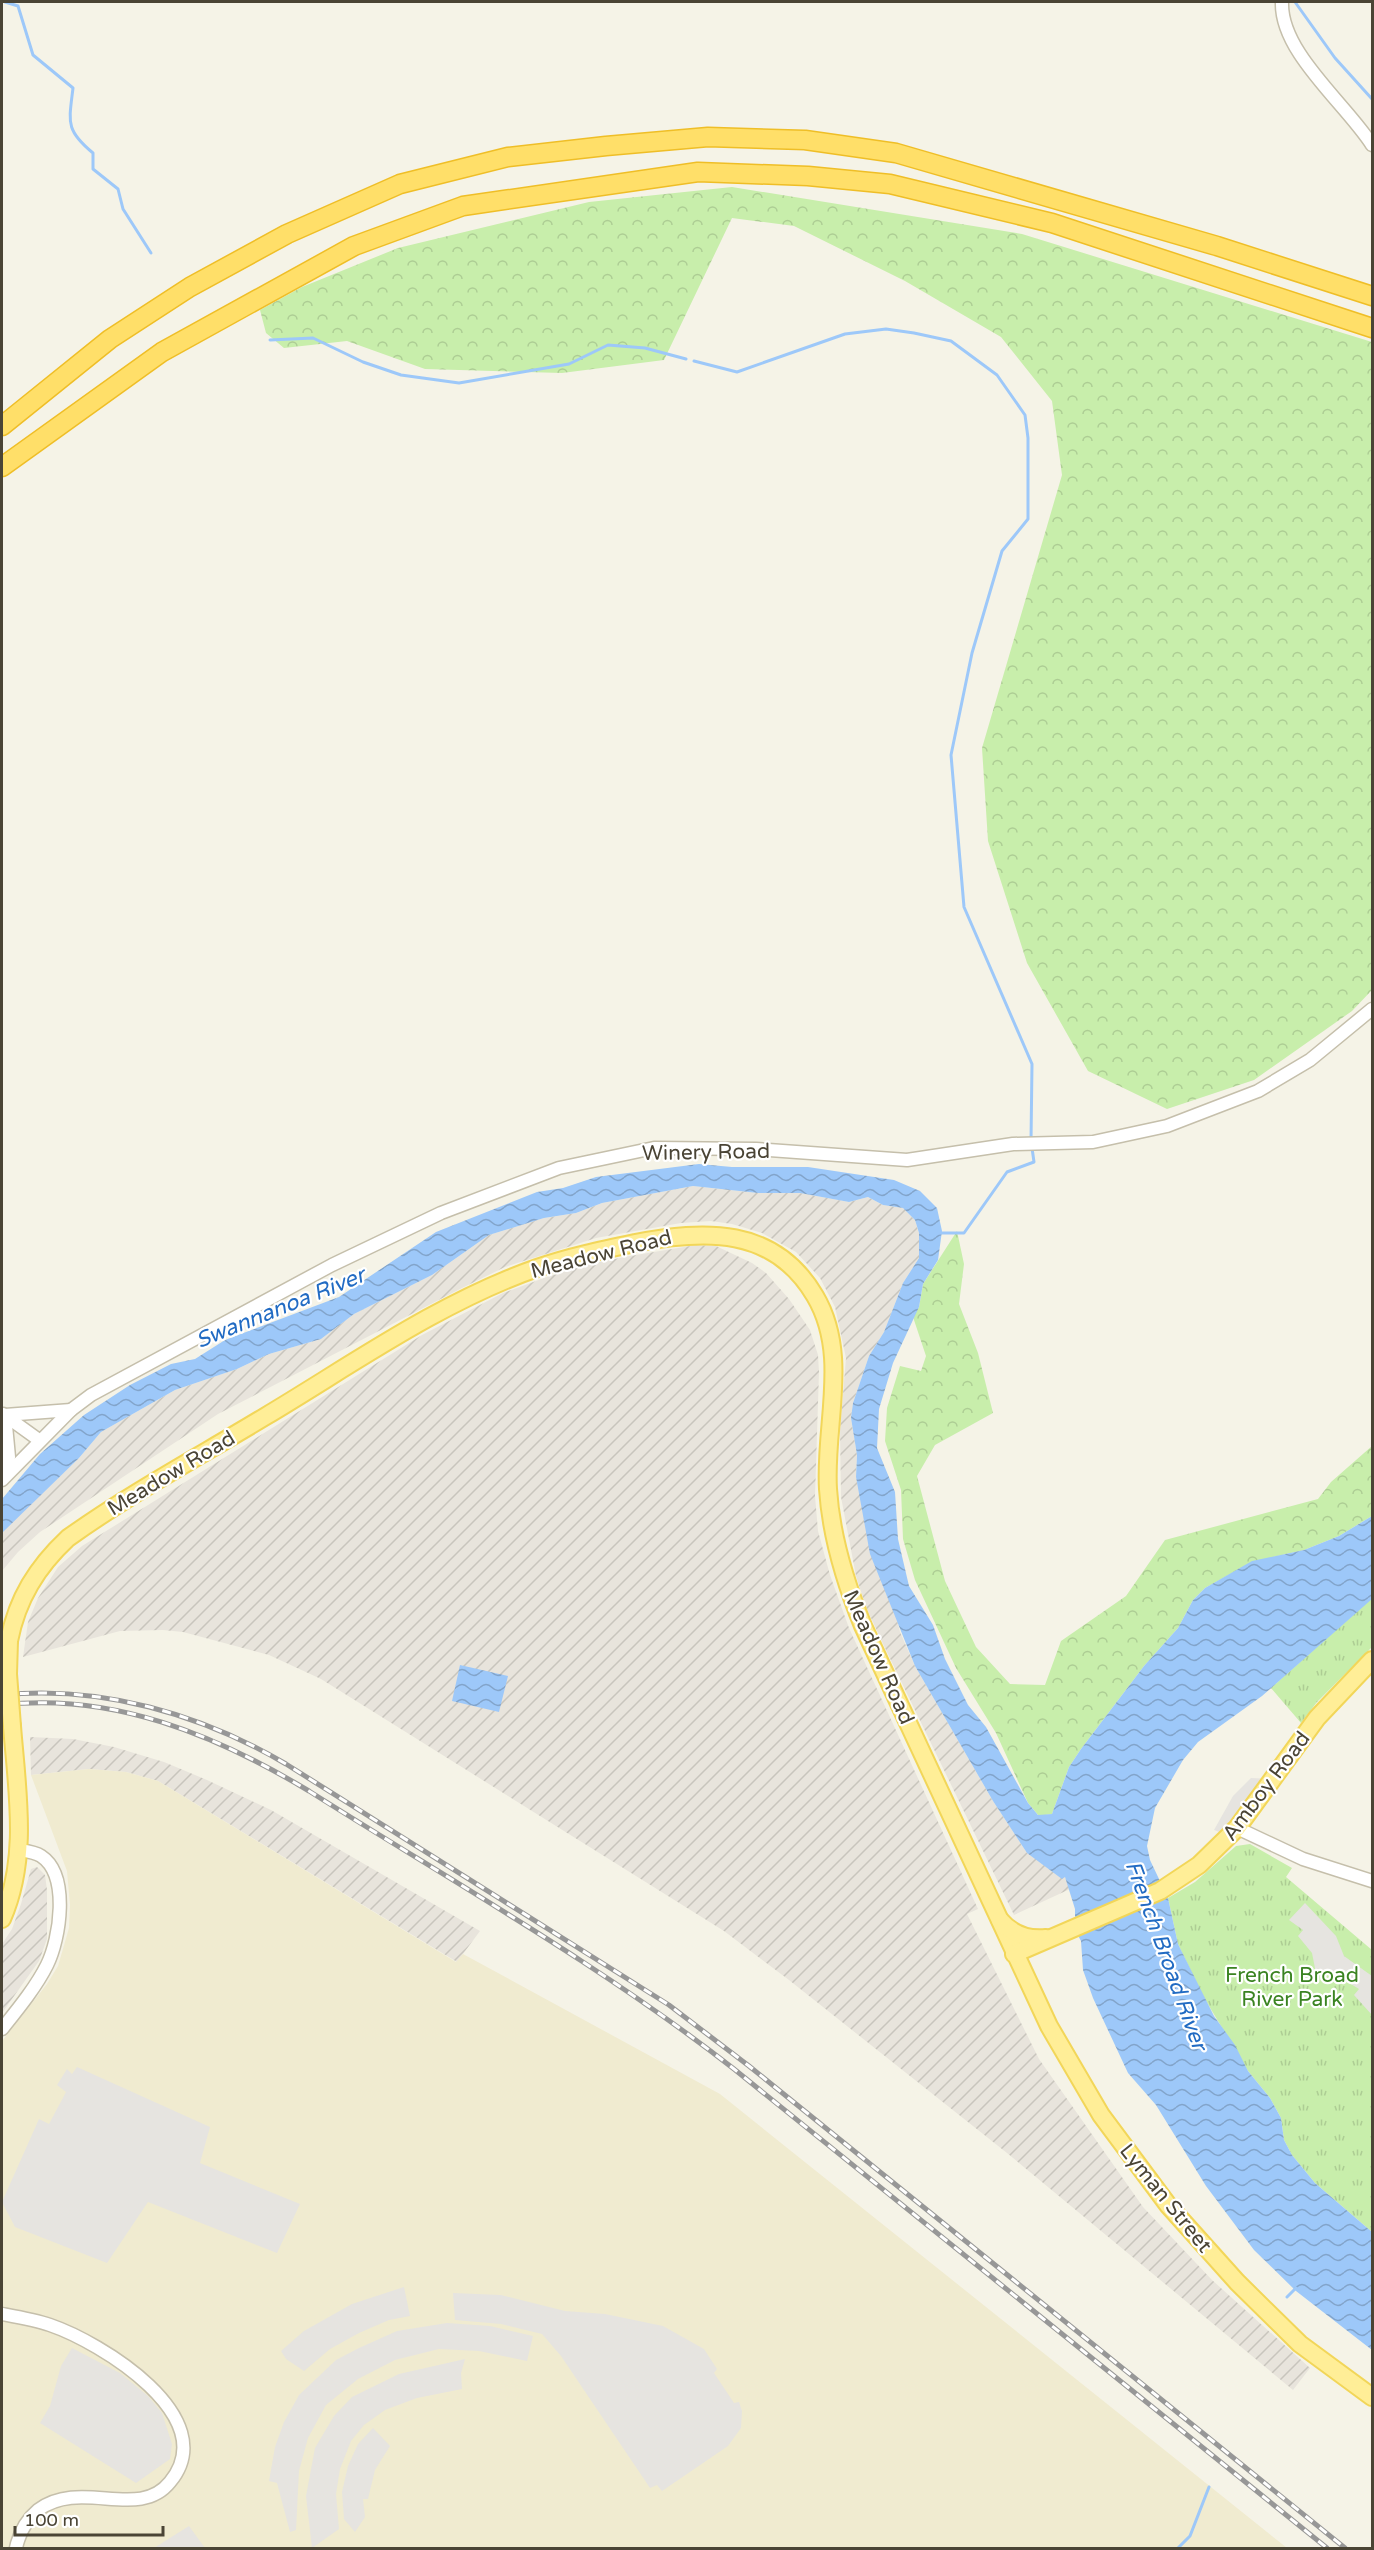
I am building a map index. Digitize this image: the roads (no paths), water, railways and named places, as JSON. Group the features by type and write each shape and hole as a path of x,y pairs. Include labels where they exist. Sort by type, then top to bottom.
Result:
{"highway":[{"path":"2,426 111,339 190,288 287,234 400,183 508,157 606,146 708,137 805,140 896,153 1217,246 1372,296"},
{"path":"2,468 162,352 354,246 463,207 698,172 808,176 890,184 1052,223 1372,328"}],"main road":[{"name":"Meadow Road","path":"2,1919 14,1887 19,1850 8,1674 9,1641 19,1603 29,1583 51,1554 68,1538 454,1305 524,1273 587,1254 678,1235 705,1233 737,1237 768,1250 787,1264 814,1294 826,1320 834,1361 828,1490 834,1533 844,1576 863,1626 1014,1954"},
{"name":"Amboy Road","path":"1014,1954 1160,1891 1190,1872 1238,1828 1317,1719 1372,1660"},
{"path":"996,1915 1016,1933 1031,1938 1047,1938"},
{"name":"Lyman Street","path":"1014,1954 1049,2026 1101,2115 1168,2205 1222,2266 1300,2344 1372,2397"}],"street":[{"path":"1281,7 1287,29 1301,56 1372,145"},
{"name":"Winery Road","path":"4,1477 70,1410 91,1395 332,1266 441,1213 558,1168 654,1148 756,1149 907,1160 1012,1144 1093,1142 1167,1126 1258,1091 1310,1060 1372,1009"},
{"path":"3,1414 70,1410"},
{"path":"3,1414 39,1440"},
{"path":"3,1414 9,1457 4,1477"},
{"path":"1238,1828 1303,1859 1372,1881"},
{"path":"2,2029 46,1966 59,1922 57,1887 50,1865 37,1854 19,1850"},
{"path":"2,2313 64,2331 124,2366 169,2406 182,2434 183,2449 177,2472 164,2489 156,2494 133,2500 74,2496 59,2499 47,2504 26,2522 16,2548"}],"water":[{"name":"French Broad River","path":"699,1164 732,1167 808,1167 894,1180 920,1191 937,1208 942,1231 938,1260 923,1284 919,1307 893,1363 879,1409 877,1448 895,1492 898,1539 909,1586 933,1625 945,1659 968,1705 986,1727 1028,1803 1038,1815 1052,1814 1069,1767 1081,1749 1144,1666 1178,1628 1193,1600 1205,1588 1252,1561 1304,1550 1339,1536 1372,1516 1372,1599 1262,1696 1198,1742 1183,1760 1155,1808 1147,1846 1150,1860 1168,1898 1178,1944 1214,2016 1281,2118 1284,2140 1292,2155 1315,2183 1372,2232 1372,2350 1296,2291 1254,2250 1206,2186 1156,2105 1128,2073 1093,1998 1083,1970 1081,1941 1075,1930 1075,1909 1065,1877 1062,1879 1027,1853 993,1801 915,1666 870,1554 856,1477 857,1455 851,1418 853,1403 869,1356 884,1332 903,1283 919,1258 919,1233 915,1220 903,1208 883,1205 868,1197 849,1202 800,1193 758,1193 693,1186 602,1203 576,1213 544,1218 489,1235 432,1275 354,1314 321,1339 269,1354 237,1369 175,1390 101,1432 79,1458 2,1533 2,1499 40,1454 84,1415 130,1385 171,1364 195,1359 225,1340 339,1297 436,1232 537,1192 563,1188 596,1177"},
{"path":"460,1665 508,1676 499,1712 452,1701"}],"waterway":[{"path":"5,2 18,6 33,55 73,88 70,109 73,131 93,153 93,169 118,189 123,209 151,253"},
{"path":"1295,2 1335,58 1372,99"},
{"path":"694,361 737,372 845,334 886,329 914,333 951,341 997,375 1025,415 1028,438 1028,519 1002,551 972,653 951,755 964,907 1032,1064 1031,1141"},
{"path":"270,340 313,338 363,362 401,375 459,383 569,364 608,345 645,348 686,359"},
{"path":"938,1233 964,1233 1007,1172 1034,1162 1032,1148"},
{"path":"1287,2297 1296,2288"},
{"path":"1178,2548 1190,2536 1209,2487"}],"railway":[{"path":"2,1695 39,1693 113,1699 185,1718 253,1746 286,1764 669,2005 749,2066 1345,2548"},
{"path":"2,1705 43,1703 83,1705 123,1712 162,1722 237,1752 309,1791 579,1959 734,2069 1327,2548"}],"water label":[{"name":"Swannanoa River","path":"280,1307"}],"park label":[{"name":"French Broad River Park","path":"1292,1987"}]}
